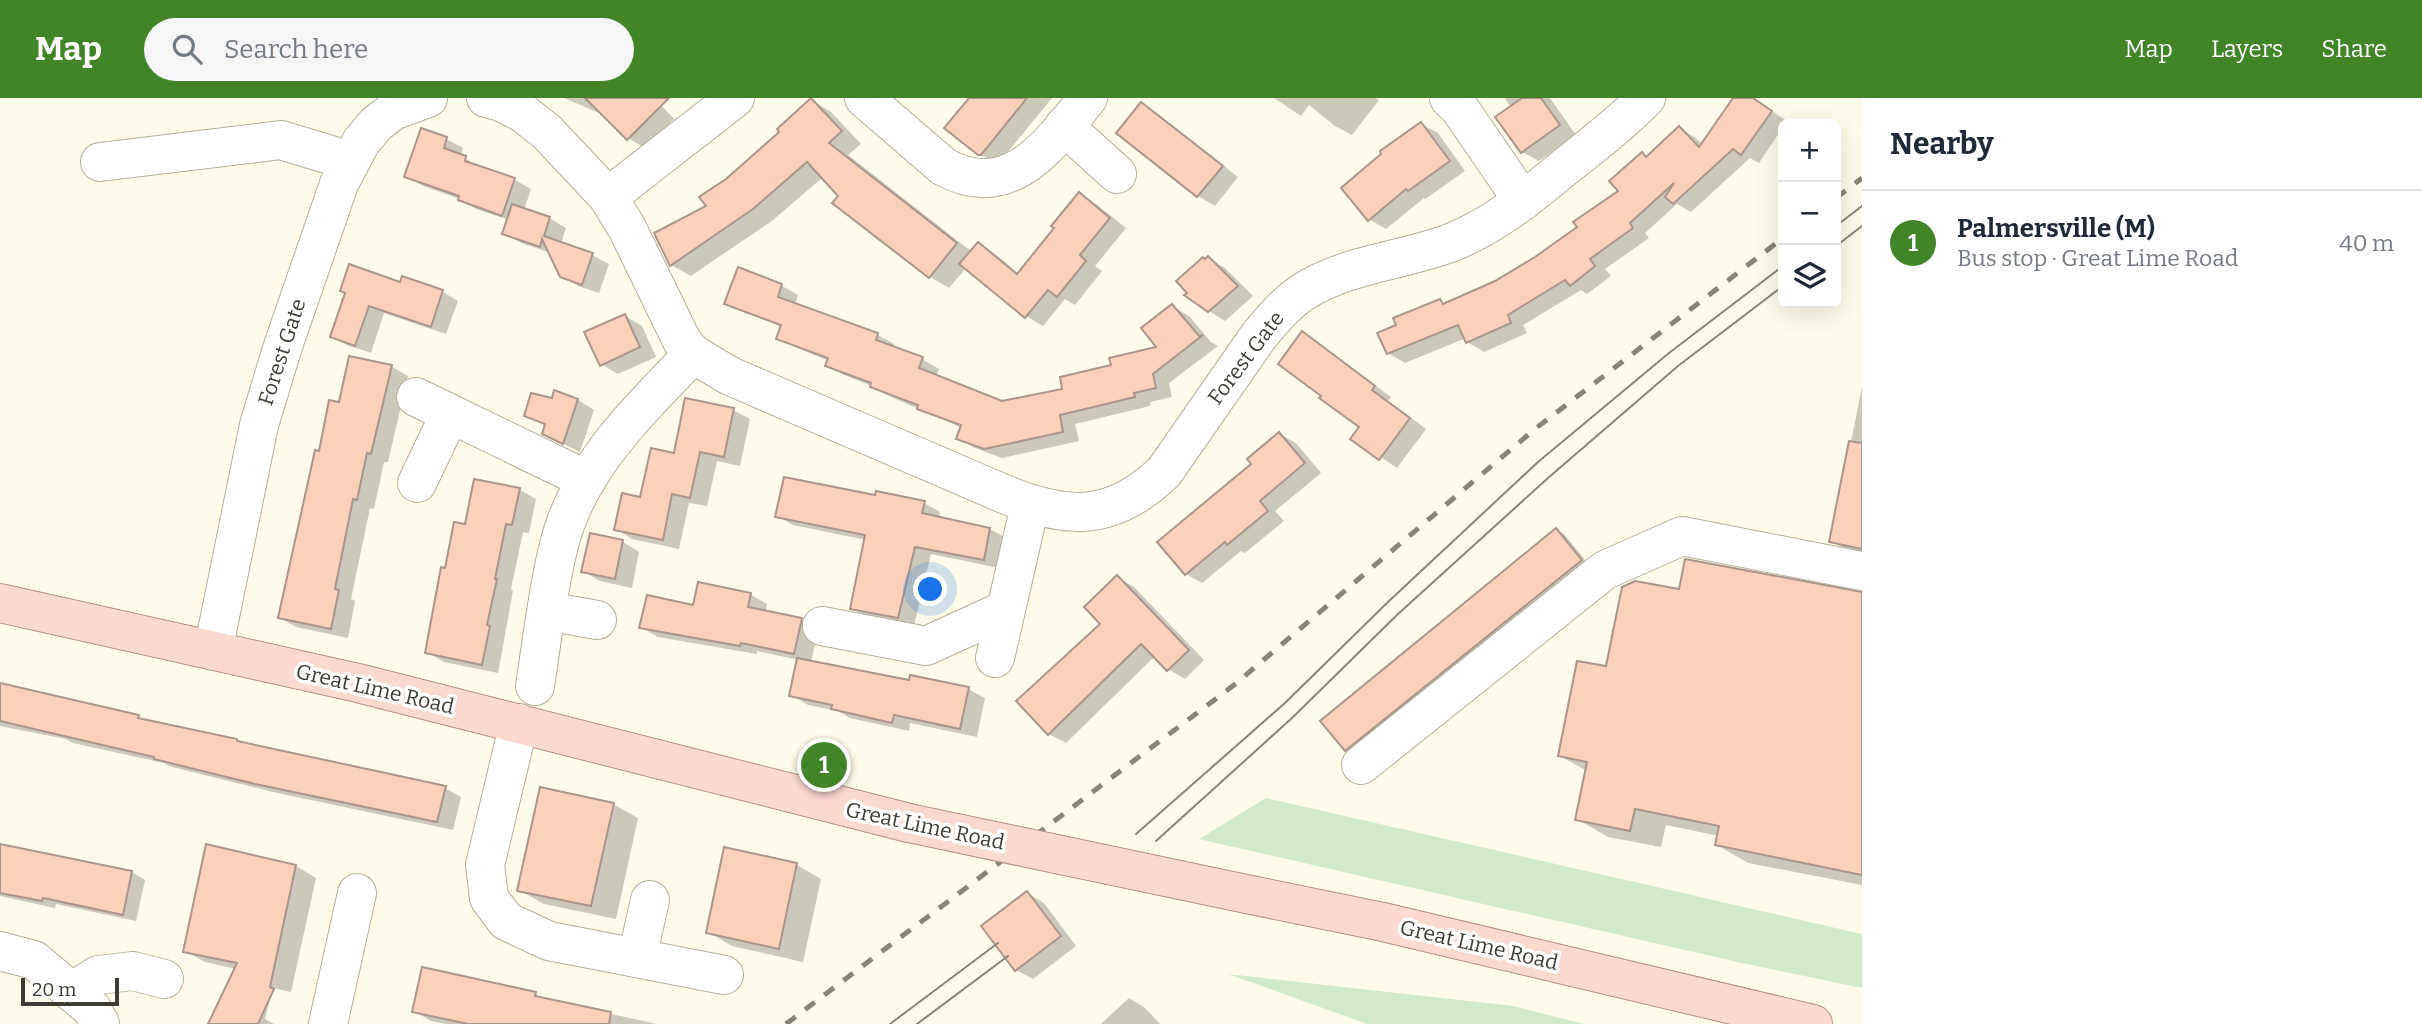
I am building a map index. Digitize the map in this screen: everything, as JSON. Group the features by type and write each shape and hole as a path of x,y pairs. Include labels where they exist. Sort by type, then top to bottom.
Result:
{"main road":[{"name":"Great Lime Road","path":"0,603 358,683 909,823 1383,922 1813,1024"}],"street":[{"name":"Forest Gate","path":"212,651 259,425 283,346 349,161 376,124 393,111 428,98"},
{"name":"Forest Gate","path":"486,98 523,113 547,132 608,197 627,228 672,323 693,354 730,376 1030,505 1058,511 1087,512 1109,508 1148,488 1164,472 1258,337 1289,303 1323,281 1455,241 1485,225 1524,201 1628,116 1646,98"},
{"path":"608,197 735,98"},
{"path":"863,98 944,167 972,178 1006,175 1021,169 1038,155 1076,112 1117,174"},
{"path":"1449,98 1475,130 1524,201"},
{"path":"100,162 281,140 349,161"},
{"path":"535,686 558,548 575,501 611,443 693,354"},
{"path":"416,397 587,481"},
{"path":"417,483 450,414"},
{"path":"995,658 1030,505"},
{"path":"1361,765 1605,569 1682,536 1862,571"},
{"path":"953,600 1005,610"},
{"path":"822,626 926,646 1005,610"},
{"path":"547,611 597,620"},
{"path":"519,723 485,865 489,898 506,921 549,940 724,975"},
{"path":"328,1024 357,893"},
{"path":"637,958 650,900"},
{"path":"0,951 34,960 92,1009 100,1024"},
{"path":"72,992 98,975 133,971 164,979"}],"green space":[{"path":"1266,798 1862,934 1862,988 1199,839"},
{"path":"1228,974 1513,1006 1584,1024 1367,1024"}],"building":[{"path":"585,98 669,98 627,140"},
{"path":"811,98 842,131 829,143 957,243 929,278 832,203 838,196 807,162 753,209 670,266 654,233 706,206 699,197 726,179 779,132 777,129"},
{"path":"969,98 1027,98 981,155 944,128"},
{"path":"1522,98 1541,98 1560,125 1521,153 1495,117"},
{"path":"1733,98 1753,98 1772,111 1741,155 1733,149 1673,204 1665,197 1674,183 1630,223 1633,228 1590,259 1595,266 1570,286 1565,280 1508,315 1511,323 1466,343 1458,325 1387,354 1377,333 1396,325 1393,318 1440,299 1443,304 1495,281 1535,257 1577,227 1573,222 1618,191 1609,181 1642,152 1646,157 1679,126 1699,147"},
{"path":"1141,102 1223,166 1197,197 1116,133"},
{"path":"1421,122 1450,161 1408,191 1406,189 1368,221 1341,188 1381,154 1380,151"},
{"path":"421,128 447,137 444,148 466,156 465,161 515,178 502,216 458,200 459,196 404,177"},
{"path":"1079,192 1110,218 1080,255 1086,261 1057,297 1048,290 1025,318 959,264 978,242 1017,274"},
{"path":"512,204 550,217 544,236 593,253 582,285 560,277 542,239 540,247 502,234"},
{"path":"1208,256 1238,286 1208,312 1184,295 1187,293 1176,281 1203,257 1205,259"},
{"path":"349,264 400,282 402,276 443,290 431,327 369,306 355,346 330,337 345,293 340,291"},
{"path":"738,267 782,284 778,297 878,333 876,340 923,357 919,368 1002,401 1062,389 1060,377 1111,365 1109,358 1156,347 1141,328 1172,304 1199,336 1203,335 1153,374 1156,388 1134,393 1135,397 1060,415 1063,432 984,449 956,439 961,425 917,409 918,405 870,387 871,383 825,366 828,358 776,339 781,325 724,304"},
{"path":"625,314 640,347 600,366 584,332"},
{"path":"1302,331 1375,386 1372,390 1410,418 1379,460 1350,439 1359,427 1278,364"},
{"path":"349,356 392,365 371,454 367,453 357,500 353,499 335,589 339,590 331,629 278,618 315,450 319,451 329,400 339,402"},
{"path":"554,390 578,399 563,444 542,434 545,424 524,416 531,393 552,398"},
{"path":"685,398 734,408 724,457 700,452 690,498 672,494 663,540 614,530 622,493 640,497 651,448 674,453"},
{"path":"1279,432 1305,463 1260,501 1268,511 1185,575 1157,542 1251,464 1247,459"},
{"path":"1849,441 1862,443 1862,549 1829,542"},
{"path":"784,477 875,495 876,491 925,501 922,513 990,528 984,560 915,547 898,618 850,609 865,535 775,517"},
{"path":"474,479 520,488 512,525 506,524 482,665 425,653 441,567 445,568 454,522 465,524"},
{"path":"1556,528 1582,560 1345,751 1320,721"},
{"path":"590,533 623,540 615,579 581,572"},
{"path":"1685,559 1862,592 1862,875 1715,845 1719,826 1635,809 1630,831 1575,820 1587,762 1558,756 1577,661 1606,666 1622,587 1635,581 1679,589"},
{"path":"1117,575 1189,650 1167,671 1141,644 1048,735 1016,701 1100,624 1084,607"},
{"path":"698,582 751,593 748,607 802,618 794,654 639,628 647,595 693,605"},
{"path":"797,658 909,680 910,675 969,687 960,729 894,715 892,723 831,709 832,705 789,696"},
{"path":"0,683 237,741 446,786 437,822 255,784 0,721"},
{"path":"540,787 614,803 591,906 517,891"},
{"path":"0,844 132,871 123,915 43,898 42,901 0,893"},
{"path":"206,844 296,865 270,987 274,989 258,1024 208,1024 237,963 183,952"},
{"path":"724,847 797,863 779,949 706,933"},
{"path":"1027,891 1061,936 1015,971 981,926"},
{"path":"422,967 611,1012 609,1024 468,1024 412,1012"}],"tram line":[{"path":"1841,222 1862,206"},
{"path":"1837,245 1862,226"},
{"path":"1136,834 1285,703 1389,601 1538,462 1669,353 1778,270"},
{"path":"1156,841 1292,718 1398,614 1548,478 1678,366 1778,290"},
{"path":"890,1024 998,943"},
{"path":"917,1024 1008,956"}],"railway":[{"path":"1841,194 1862,178"},
{"path":"786,1024 1234,685 1535,429 1778,242"}],"place":[{"name":"Palmersville (M)","path":"824,765"}]}
